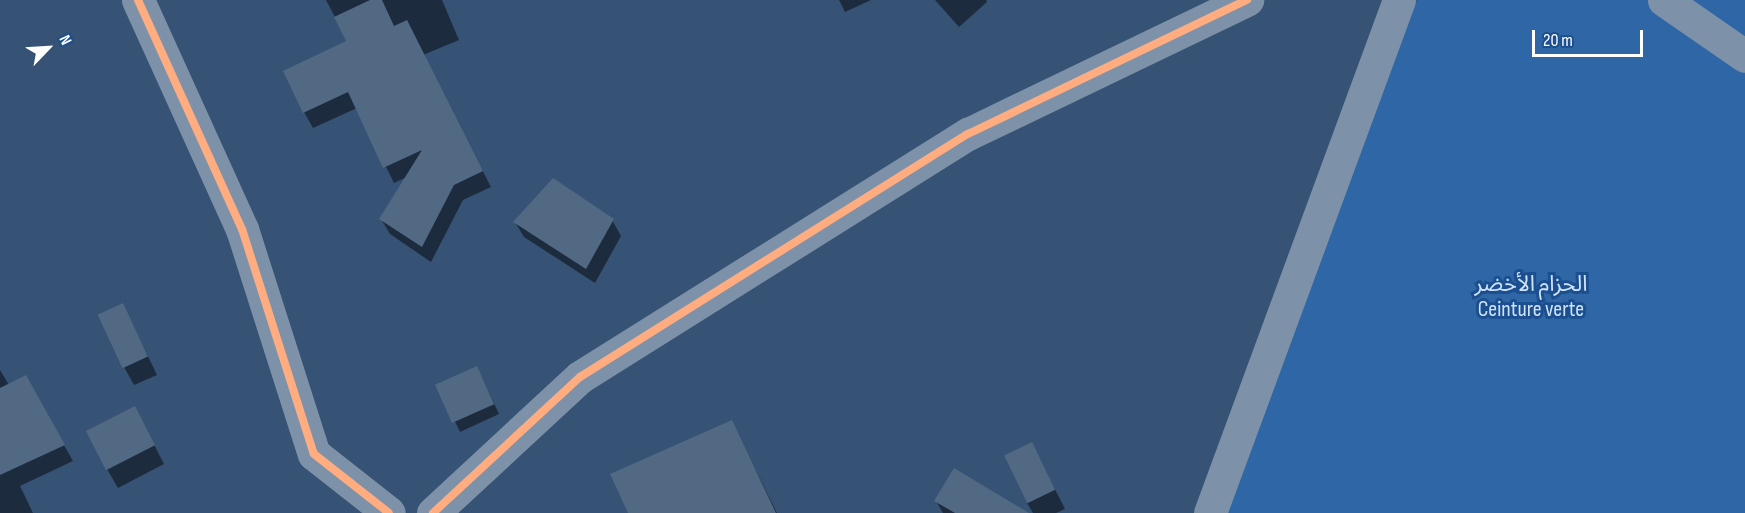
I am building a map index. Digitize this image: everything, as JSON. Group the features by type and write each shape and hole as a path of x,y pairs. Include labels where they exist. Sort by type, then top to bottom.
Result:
{"street":[{"path":"138,0 242,229 314,454 389,513"},
{"path":"434,513 580,377 968,134 1247,0"},
{"path":"1210,513 1399,0"},
{"path":"1664,0 1745,56"}],"green space":[{"name":"الحزام الأخضر Ceinture verte","path":"1417,0 1745,0 1745,513 1215,513"}],"building":[{"path":"370,0 382,0 394,26 407,20 483,171 454,185 422,247 379,219 422,150 383,168 348,92 303,113 283,71 346,41 334,17"},
{"path":"553,178 614,219 586,269 513,222"},
{"path":"123,303 148,356 123,368 98,315"},
{"path":"477,366 494,404 452,423 435,385"},
{"path":"26,375 65,445 0,475 0,388"},
{"path":"135,406 155,445 106,470 86,431"},
{"path":"732,420 776,513 628,513 610,474"},
{"path":"1032,442 1055,490 1027,503 1004,456"},
{"path":"954,468 1029,513 955,513 934,501"}],"cycle path":[{"path":"138,0 242,229 314,454 389,513"},
{"path":"433,513 580,377 968,134 1247,0"}]}
